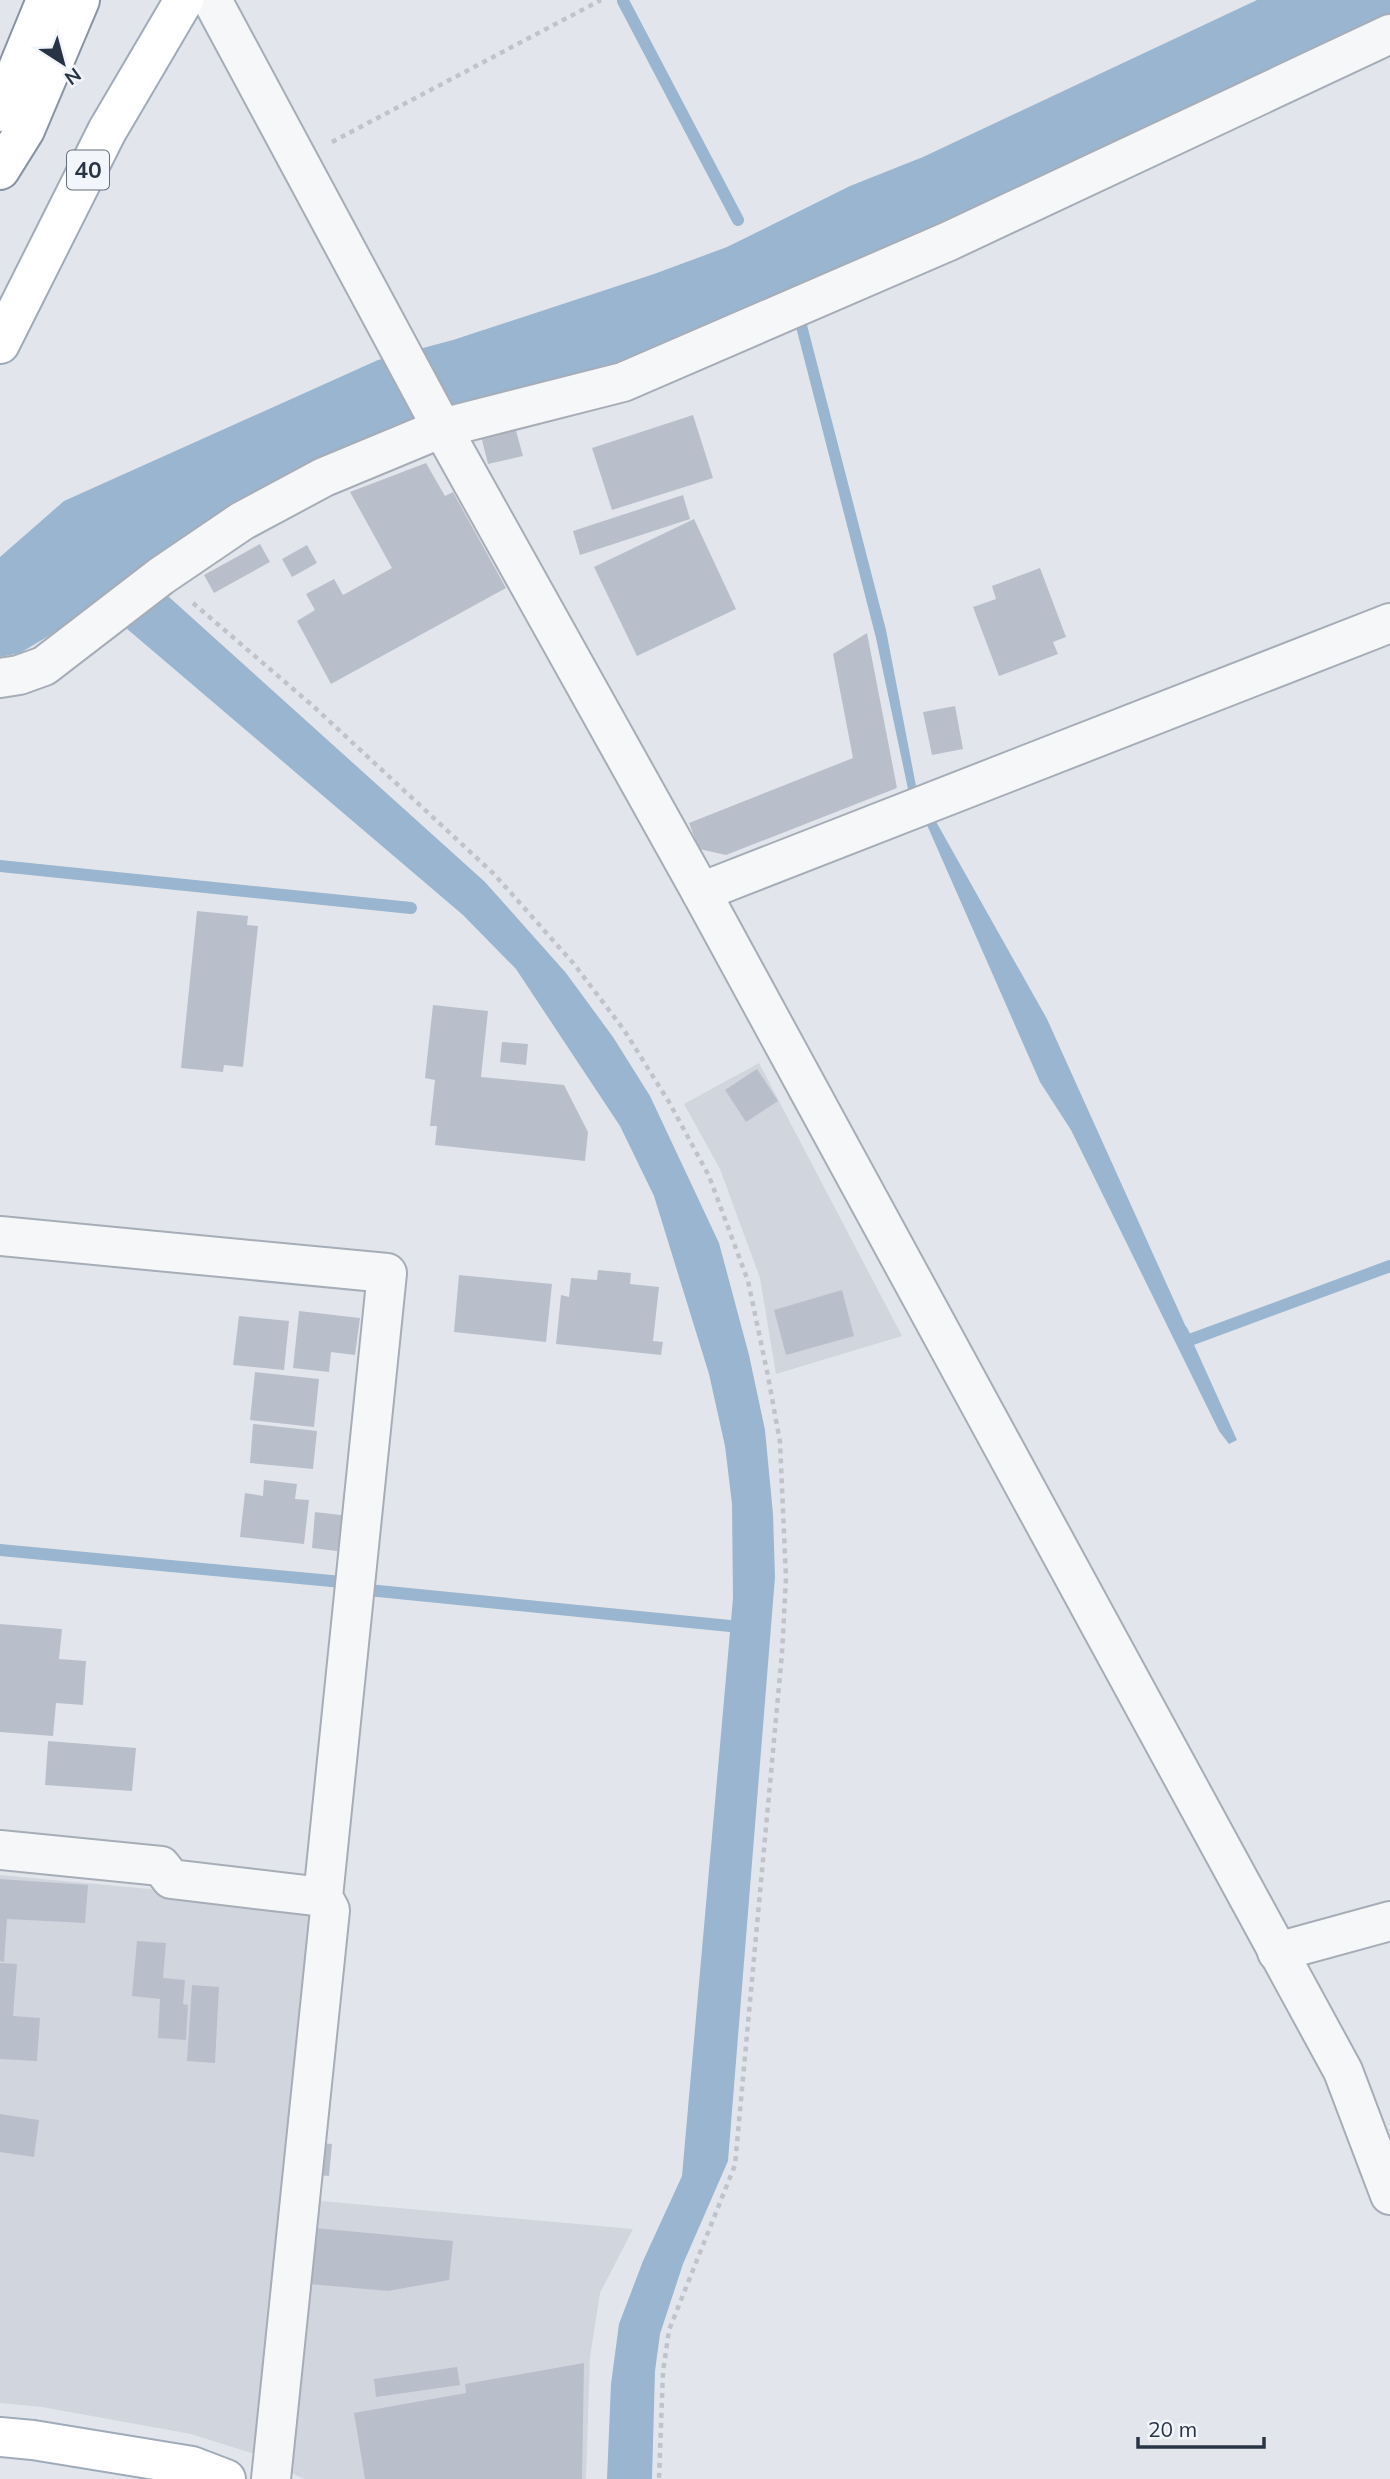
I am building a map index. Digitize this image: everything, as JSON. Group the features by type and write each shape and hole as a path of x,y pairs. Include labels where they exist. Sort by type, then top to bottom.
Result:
{"main road":[{"path":"0,112 46,0"},
{"path":"0,170 25,130 80,0"},
{"name":"40","path":"0,344 107,131 184,0"},
{"path":"0,2437 192,2466 226,2479"}],"street":[{"path":"212,0 442,428 701,892 1343,2071 1390,2195"},
{"path":"0,678 19,675 44,666 158,578 242,521 324,477 442,428 623,382 949,241 1390,34"},
{"path":"701,892 1390,623"},
{"path":"0,1237 387,1273 323,1897 330,1910 271,2479"},
{"path":"0,1850 161,1866 171,1879 323,1897"},
{"path":"1277,1952 1390,1921"}],"path":[{"path":"298,160 601,0"},
{"path":"158,578 313,706 484,865 574,964 624,1030 669,1102 709,1176 748,1281 780,1442 786,1578 782,1653 735,2165 669,2330 663,2372 659,2479"}],"shaded area":[{"path":"759,1063 902,1336 776,1374 760,1278 720,1169 684,1104"},
{"path":"0,1875 309,1904 315,1912 261,2456 191,2434 42,2407 0,2403"},
{"path":"310,2200 633,2229 600,2293 590,2357 586,2479 305,2479 285,2470"}],"water":[{"path":"1257,0 1390,0 1390,17 1285,70 757,308 619,365 534,389 443,407 138,577 169,597 485,882 566,973 613,1037 650,1096 719,1243 749,1355 765,1430 773,1514 775,1577 728,2161 683,2264 660,2334 655,2371 652,2479 607,2479 611,2384 619,2324 643,2261 682,2176 733,1598 732,1504 725,1446 709,1374 654,1196 620,1126 516,969 463,915 126,628 87,613 20,653 0,657 0,557 64,501 378,360 453,340 654,274 727,247 850,186 923,157"},
{"path":"806,321 886,630 916,786 1047,1019 1237,1440 1229,1444 1219,1431 1071,1130 1040,1082 927,825 908,789 876,638 796,327"}],"building":[{"path":"693,415 713,478 612,510 592,448"},
{"path":"515,427 523,456 488,464 481,436"},
{"path":"426,463 445,496 453,492 506,588 331,684 297,621 315,610 306,594 334,579 343,595 392,568 350,492"},
{"path":"683,495 690,519 580,555 573,531"},
{"path":"694,519 736,609 637,656 594,567"},
{"path":"260,544 270,562 214,593 204,575"},
{"path":"307,545 317,563 292,577 282,559"},
{"path":"1040,568 1066,637 1053,642 1058,654 999,676 973,607 996,599 992,586"},
{"path":"867,633 897,788 726,855 699,849 689,823 853,758 833,654"},
{"path":"955,706 963,749 932,755 923,712"},
{"path":"197,911 248,916 247,925 258,926 243,1067 224,1065 223,1072 181,1068"},
{"path":"433,1005 488,1011 481,1077 564,1085 588,1132 585,1161 435,1145 437,1126 430,1126 435,1080 425,1078"},
{"path":"502,1042 528,1044 526,1065 500,1062"},
{"path":"757,1069 778,1101 746,1122 725,1090"},
{"path":"598,1270 631,1273 630,1284 659,1287 653,1341 663,1342 661,1355 556,1344 561,1295 569,1297 571,1278 597,1280"},
{"path":"459,1275 552,1284 546,1342 454,1332"},
{"path":"842,1290 854,1336 786,1355 774,1310"},
{"path":"299,1311 360,1318 355,1355 331,1352 329,1372 293,1368"},
{"path":"239,1316 289,1321 284,1370 233,1365"},
{"path":"255,1372 319,1379 314,1427 250,1420"},
{"path":"253,1424 317,1431 313,1469 250,1463"},
{"path":"264,1480 297,1484 295,1499 309,1500 304,1544 240,1537 245,1493 263,1496"},
{"path":"315,1512 349,1516 345,1552 312,1548"},
{"path":"0,1624 62,1629 59,1659 86,1661 83,1705 56,1703 53,1736 0,1732"},
{"path":"48,1741 136,1748 132,1791 45,1785"},
{"path":"0,1879 88,1885 85,1923 7,1919 4,1962 0,1961"},
{"path":"137,1941 166,1943 163,1978 185,1980 183,2004 188,2005 186,2040 158,2038 160,1999 132,1996"},
{"path":"0,1963 17,1964 13,2016 40,2018 37,2061 0,2059"},
{"path":"192,1985 219,1987 215,2063 187,2061"},
{"path":"0,2114 39,2120 34,2157 0,2152"},
{"path":"321,2143 332,2144 329,2176 318,2175"},
{"path":"315,2228 453,2241 449,2280 388,2291 310,2284"},
{"path":"584,2363 582,2479 365,2479 354,2413 466,2393 465,2384"},
{"path":"457,2367 460,2385 376,2397 374,2379"}],"waterway":[{"path":"623,1 738,220"},
{"path":"0,866 411,908"},
{"path":"1182,1331 1187,1341 1390,1266"},
{"path":"0,1550 342,1582"},
{"path":"368,1590 730,1626"}]}
